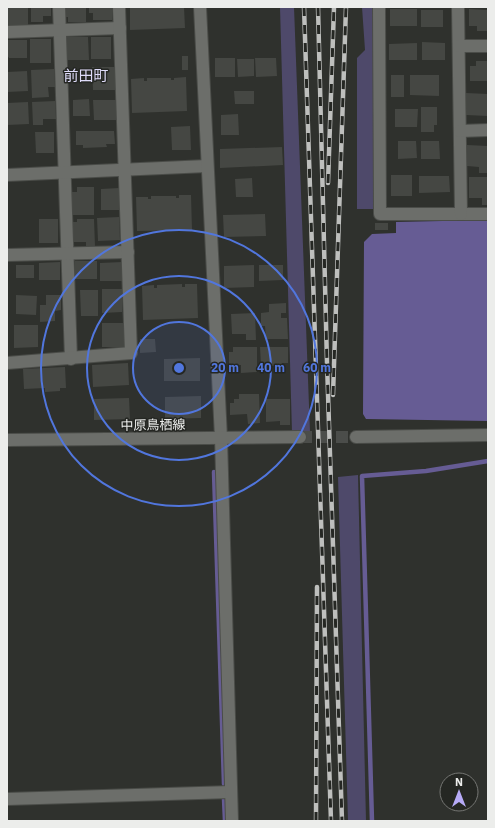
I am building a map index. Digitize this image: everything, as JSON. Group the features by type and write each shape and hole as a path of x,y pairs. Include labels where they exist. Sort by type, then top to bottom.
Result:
{"street":[{"path":"59,7 71,359"},
{"path":"7,363 131,353 119,7"},
{"path":"200,7 221,438 232,821"},
{"path":"379,7 380,214 488,214"},
{"path":"458,7 461,214"},
{"path":"7,32 120,28"},
{"path":"459,46 488,46"},
{"path":"460,131 488,130"},
{"path":"7,175 207,166"},
{"path":"7,255 128,252"},
{"path":"356,437 488,435"},
{"name":"中原鳥栖線","path":"7,440 300,437"},
{"path":"7,800 231,792"}],"shaded area":[{"path":"280,7 294,7 310,432 292,432"},
{"path":"362,7 373,7 375,209 357,209 357,58 365,50"},
{"path":"488,220 488,421 366,419 363,414 364,242 372,234 396,233 396,222"},
{"path":"358,475 366,821 348,821 338,477"}],"building":[{"path":"7,7 28,7 28,25 22,25 21,28 10,28 10,25 7,25"},
{"path":"31,7 51,7 51,16 43,16 43,22 31,22"},
{"path":"65,7 86,7 86,22 68,22 68,17 65,17"},
{"path":"89,7 112,7 112,20 93,20 93,13 89,13"},
{"path":"130,7 184,7 185,28 130,30"},
{"path":"390,9 417,9 417,26 390,26"},
{"path":"469,9 488,10 488,31 477,31 477,26 469,26"},
{"path":"421,10 443,10 443,27 421,27"},
{"path":"66,37 88,37 89,60 67,60"},
{"path":"91,37 111,37 111,59 91,59"},
{"path":"30,39 51,39 51,63 30,63"},
{"path":"8,40 27,40 27,58 9,58 7,55"},
{"path":"422,42 445,43 445,60 422,60"},
{"path":"417,43 417,60 389,60 389,44"},
{"path":"182,56 188,56 188,70 182,70"},
{"path":"215,58 235,58 235,77 215,77"},
{"path":"255,58 276,58 277,76 256,77"},
{"path":"237,59 254,59 254,76 238,77"},
{"path":"476,61 488,61 488,81 470,81 470,66 476,66"},
{"path":"92,67 115,67 115,90 93,90"},
{"path":"54,69 55,87 48,87 49,97 32,98 31,70"},
{"path":"27,71 28,91 7,92 7,72"},
{"path":"391,75 404,75 404,97 391,97"},
{"path":"410,75 439,75 439,96 410,95"},
{"path":"186,77 187,111 132,113 131,79 144,78 144,81 147,81 147,78 171,78 171,80 174,80 174,78"},
{"path":"234,91 254,91 254,104 235,104"},
{"path":"466,93 488,94 488,116 466,115"},
{"path":"89,99 90,116 73,116 73,100"},
{"path":"93,100 116,100 116,120 94,120"},
{"path":"55,101 56,119 43,119 43,125 33,125 32,102"},
{"path":"28,102 29,124 7,125 7,103"},
{"path":"421,107 437,107 437,125 434,125 434,132 421,132"},
{"path":"395,109 418,109 417,127 395,127"},
{"path":"238,114 239,135 221,135 221,115"},
{"path":"190,126 191,150 172,150 171,127"},
{"path":"76,131 114,131 115,144 106,144 107,147 83,148 83,145 76,145"},
{"path":"35,132 54,132 54,153 36,153"},
{"path":"398,141 416,141 417,158 398,159"},
{"path":"421,141 439,141 440,159 421,159"},
{"path":"467,145 488,146 488,173 479,173 479,167 467,166"},
{"path":"282,147 283,165 220,168 220,149"},
{"path":"391,175 412,175 412,196 391,196"},
{"path":"419,176 449,176 450,192 419,193"},
{"path":"469,177 488,177 488,205 482,205 482,198 469,198"},
{"path":"252,178 253,197 236,197 235,179"},
{"path":"77,187 94,187 94,215 72,215 72,192 77,192"},
{"path":"119,188 119,210 101,210 101,189"},
{"path":"179,195 191,195 192,230 137,231 136,197 148,197 148,199 151,199 151,196 176,196 176,198 179,198"},
{"path":"265,214 266,236 224,237 223,215"},
{"path":"119,217 120,240 98,241 97,218"},
{"path":"39,219 58,219 58,243 39,243"},
{"path":"77,219 94,219 95,246 86,246 86,242 73,242 73,222 77,222"},
{"path":"375,223 388,223 388,230 375,230"},
{"path":"75,261 97,261 97,279 75,279"},
{"path":"60,262 60,280 39,280 39,263"},
{"path":"122,262 122,281 100,281 100,263"},
{"path":"16,265 34,265 34,278 16,278"},
{"path":"254,265 254,287 224,288 224,266"},
{"path":"259,265 283,265 283,280 259,281"},
{"path":"182,284 182,287 185,287 185,284 197,284 198,318 143,320 142,286 154,285 154,288 157,288 157,285"},
{"path":"102,289 122,289 122,312 102,313"},
{"path":"80,290 98,290 98,316 81,316"},
{"path":"16,295 37,296 36,315 16,314"},
{"path":"46,295 61,295 61,310 55,311 55,321 40,322 40,305 46,305"},
{"path":"286,303 286,313 281,313 281,318 287,318 288,339 266,339 265,326 261,326 261,313 269,312 269,304"},
{"path":"255,313 256,340 246,340 246,334 232,334 231,314"},
{"path":"102,323 124,323 124,347 102,347"},
{"path":"14,325 38,325 38,347 14,348"},
{"path":"140,339 155,339 156,352 140,353"},
{"path":"233,347 257,347 257,372 241,373 241,365 229,365 229,352 233,352"},
{"path":"260,347 288,347 288,363 282,363 282,366 261,366"},
{"path":"200,358 200,381 164,381 164,359"},
{"path":"128,363 129,385 93,387 92,365"},
{"path":"65,367 66,388 60,388 60,391 45,392 45,388 24,389 23,369"},
{"path":"239,394 259,394 260,423 248,424 247,414 230,415 230,403 234,403 234,399 239,399"},
{"path":"201,396 201,418 165,419 165,397"},
{"path":"129,398 130,419 94,420 94,399"},
{"path":"266,399 290,399 290,425 280,425 280,421 266,422"}],"waterway":[{"path":"372,821 362,476 426,471 488,461"},
{"path":"214,472 224,784"},
{"path":"224,799 225,821"}],"tunnel":[{"path":"300,437 356,437"}],"railway":[{"path":"304,7 331,821"},
{"path":"318,7 327,363 342,821"},
{"path":"328,183 334,7"},
{"path":"333,395 346,7"},
{"path":"316,821 317,587"}],"district":[{"name":"前田町","path":"86,75"}]}
